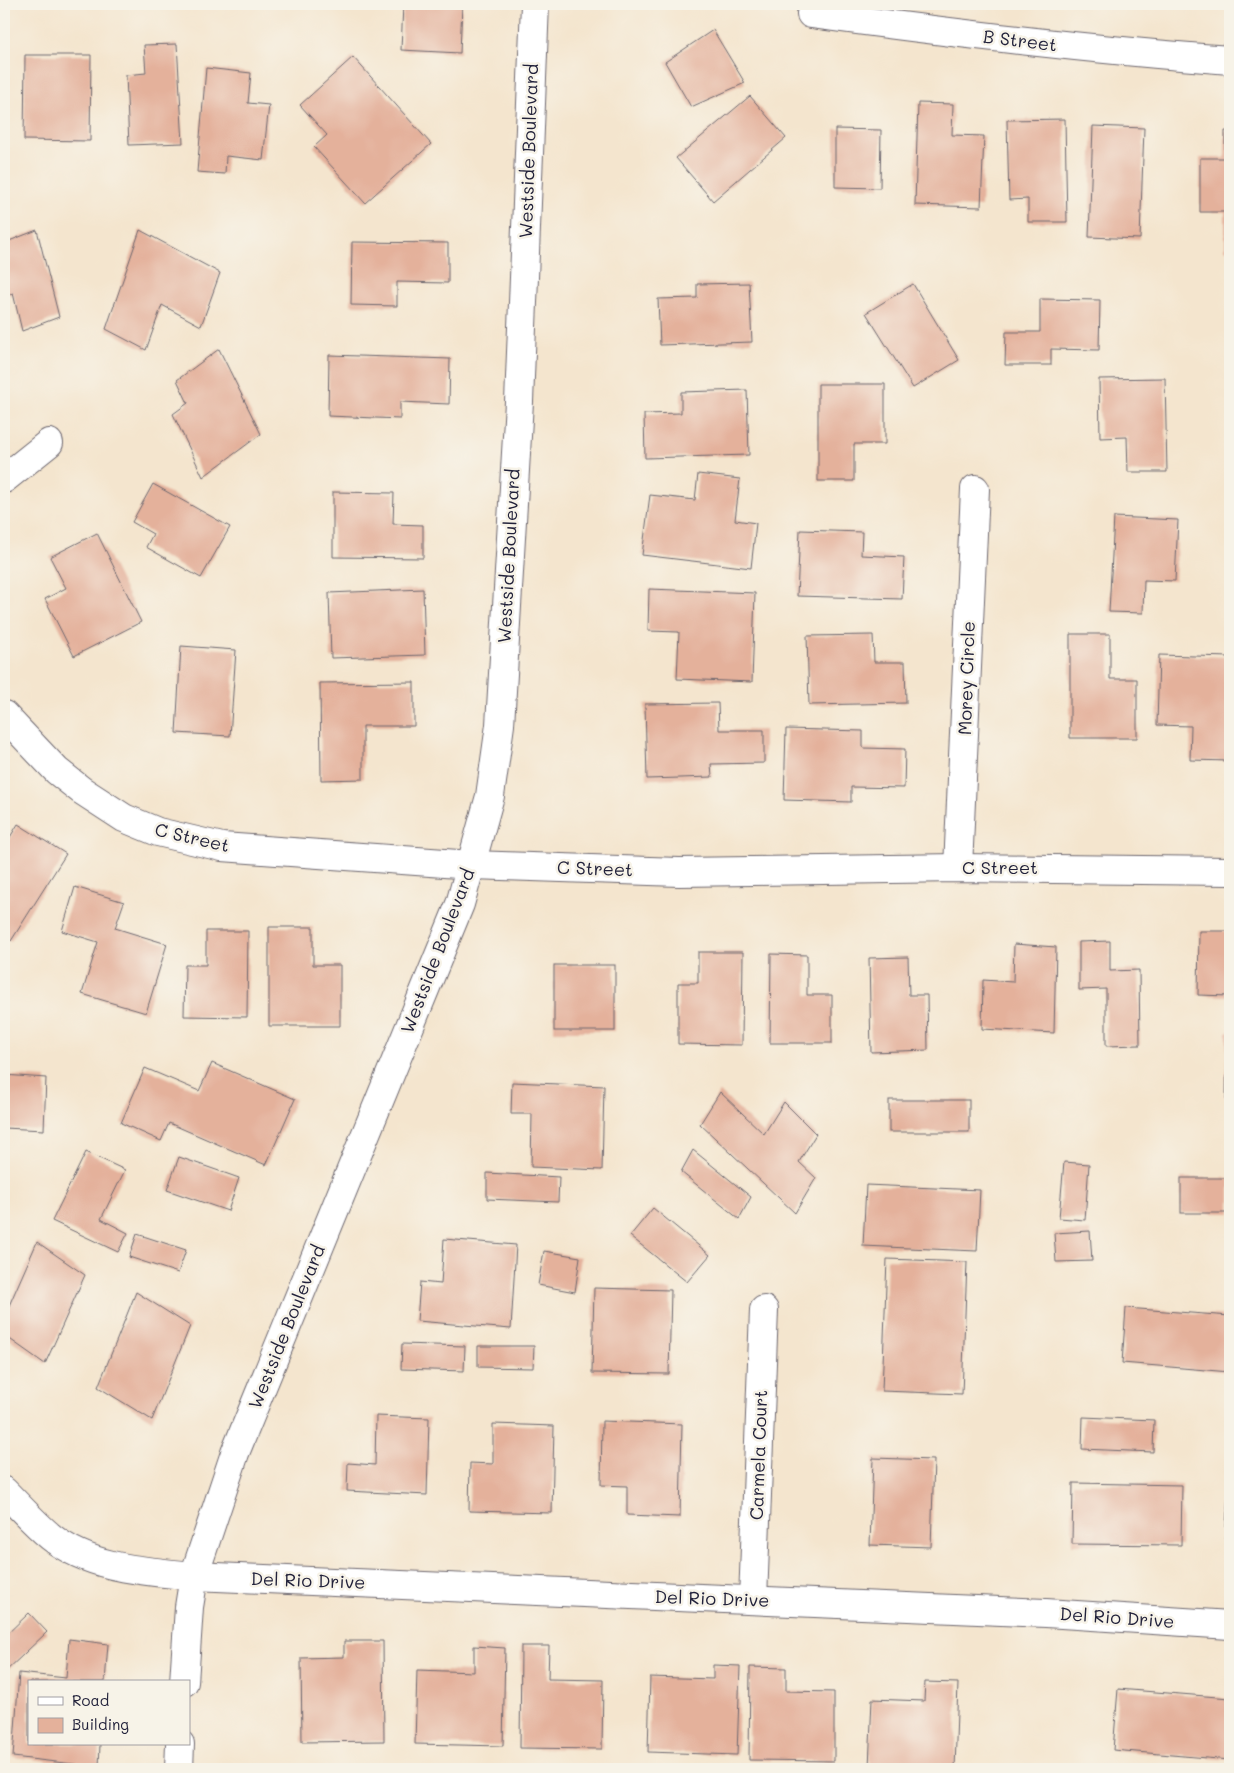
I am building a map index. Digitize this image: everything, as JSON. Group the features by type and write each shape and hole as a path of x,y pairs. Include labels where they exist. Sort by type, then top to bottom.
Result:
{"street":[{"name":"Westside Boulevard","path":"184,1680 189,1607 194,1576 235,1454 460,904 490,796 500,725 518,402 535,4"},
{"name":"B Street","path":"811,14 1000,39 1122,52 1230,60"},
{"path":"4,479 49,443"},
{"name":"Morey Circle","path":"958,868 975,489"},
{"name":"C Street","path":"5,719 57,771 81,790 124,818 158,832 222,847 472,865 679,872 958,868 1230,871"},
{"name":"Carmela Court","path":"753,1600 764,1310"},
{"name":"Del Rio Drive","path":"4,1491 51,1537 68,1549 104,1564 129,1569 194,1576 753,1600 1230,1625"},
{"path":"179,1769 180,1746"}],"building":[{"path":"403,4 462,4 460,53 401,50"},
{"path":"713,30 745,83 691,107 665,62"},
{"path":"177,44 183,143 129,145 126,75 146,73 144,45"},
{"path":"25,55 91,55 90,141 24,140"},
{"path":"353,57 431,144 365,203 314,147 327,135 300,105"},
{"path":"206,68 251,73 248,103 269,105 263,160 226,156 225,174 197,172"},
{"path":"750,96 786,138 713,201 676,158"},
{"path":"918,103 953,104 952,135 984,136 981,207 915,205"},
{"path":"1065,119 1067,222 1028,222 1028,199 1009,200 1007,120"},
{"path":"1093,126 1144,128 1140,239 1089,237"},
{"path":"835,129 881,130 880,188 835,187"},
{"path":"1225,131 1230,131 1230,250 1225,250 1225,212 1200,212 1200,158 1225,158"},
{"path":"37,230 59,317 22,331 13,293 4,297 4,243"},
{"path":"140,230 220,273 201,326 162,305 146,350 106,329"},
{"path":"352,242 448,243 448,283 397,282 397,306 351,305"},
{"path":"749,283 752,342 660,345 658,299 697,298 697,284"},
{"path":"913,284 959,360 913,388 866,313"},
{"path":"1040,299 1100,300 1099,350 1051,349 1051,365 1005,365 1006,332 1040,332"},
{"path":"219,349 261,434 203,477 173,414 188,403 177,380"},
{"path":"329,355 450,359 449,404 400,402 400,419 328,416"},
{"path":"1165,378 1167,472 1128,472 1127,437 1100,438 1099,379"},
{"path":"818,384 885,384 885,444 854,444 854,481 818,481"},
{"path":"747,390 749,455 645,458 644,414 681,413 681,392"},
{"path":"698,474 740,479 735,520 756,523 751,568 642,555 650,495 695,500"},
{"path":"153,484 230,527 201,578 146,547 153,534 132,522"},
{"path":"333,492 394,493 393,524 423,525 423,558 333,557"},
{"path":"1114,517 1178,520 1175,581 1144,580 1143,613 1109,612"},
{"path":"800,530 862,532 861,555 904,557 902,599 797,596"},
{"path":"97,533 141,622 74,656 45,599 66,588 50,557"},
{"path":"423,589 425,655 331,658 329,593"},
{"path":"649,589 755,593 752,682 677,679 679,632 648,631"},
{"path":"1070,634 1110,634 1110,679 1137,679 1137,738 1070,738"},
{"path":"873,635 874,662 905,662 906,703 809,705 807,636"},
{"path":"181,646 236,650 230,736 176,733"},
{"path":"1159,655 1230,657 1230,761 1190,760 1191,726 1157,725"},
{"path":"414,682 414,726 363,726 363,779 321,780 320,683"},
{"path":"718,703 719,730 764,730 764,763 711,764 712,777 647,779 645,704"},
{"path":"786,729 863,731 863,748 905,749 904,788 851,787 851,802 784,800"},
{"path":"18,824 66,854 11,941 4,936 4,847"},
{"path":"75,887 124,902 115,928 167,944 146,1013 82,994 98,942 62,931"},
{"path":"269,927 313,927 313,965 340,965 340,1026 269,1026"},
{"path":"206,931 248,931 247,1017 184,1016 185,965 206,965"},
{"path":"1199,931 1230,931 1230,996 1198,995"},
{"path":"1110,941 1110,971 1139,970 1140,1045 1106,1046 1106,989 1079,990 1079,942"},
{"path":"1014,944 1056,947 1054,1033 982,1029 983,980 1013,982"},
{"path":"698,952 743,952 742,1045 678,1044 678,983 698,983"},
{"path":"771,954 807,955 807,995 832,995 832,1043 770,1043"},
{"path":"908,957 909,995 927,995 928,1050 871,1052 869,958"},
{"path":"554,965 615,965 615,1031 554,1031"},
{"path":"1227,1032 1230,1032 1230,1100 1226,1100"},
{"path":"212,1063 295,1099 266,1165 169,1123 161,1141 121,1123 145,1068 199,1091"},
{"path":"4,1075 46,1078 44,1130 4,1128"},
{"path":"512,1082 604,1086 602,1170 531,1167 532,1114 511,1114"},
{"path":"720,1092 764,1134 784,1102 816,1134 799,1162 816,1178 795,1213 700,1124"},
{"path":"889,1100 969,1100 969,1132 889,1132"},
{"path":"693,1150 751,1197 739,1219 681,1172"},
{"path":"86,1152 125,1170 101,1219 128,1233 118,1252 52,1221"},
{"path":"179,1157 239,1178 228,1211 167,1190"},
{"path":"1064,1162 1089,1164 1085,1220 1059,1218"},
{"path":"487,1173 559,1177 558,1202 487,1199"},
{"path":"1181,1178 1230,1178 1230,1213 1181,1213"},
{"path":"866,1185 980,1190 977,1251 863,1246"},
{"path":"653,1208 710,1255 687,1282 630,1236"},
{"path":"1090,1231 1092,1261 1056,1262 1054,1233"},
{"path":"137,1234 186,1250 178,1273 129,1257"},
{"path":"444,1239 516,1245 511,1329 417,1321 420,1282 441,1284"},
{"path":"37,1242 85,1275 45,1364 4,1335 4,1317"},
{"path":"544,1251 580,1257 575,1292 538,1285"},
{"path":"887,1259 967,1262 962,1394 882,1391"},
{"path":"594,1288 671,1290 669,1374 592,1373"},
{"path":"136,1292 190,1326 152,1420 98,1387"},
{"path":"1126,1308 1230,1316 1230,1372 1122,1363"},
{"path":"402,1344 465,1346 464,1371 401,1369"},
{"path":"478,1346 534,1346 533,1368 478,1367"},
{"path":"376,1416 429,1418 427,1495 347,1491 348,1463 375,1465"},
{"path":"1083,1417 1154,1420 1153,1452 1082,1449"},
{"path":"602,1421 682,1424 680,1517 627,1515 627,1486 601,1485"},
{"path":"493,1424 554,1426 552,1513 469,1511 470,1463 493,1464"},
{"path":"873,1458 934,1460 931,1547 870,1545"},
{"path":"1230,1472 1230,1545 1225,1544"},
{"path":"1073,1483 1182,1485 1181,1545 1072,1544"},
{"path":"29,1613 47,1632 4,1673 4,1637"},
{"path":"69,1639 108,1644 105,1680 28,1680 28,1746 100,1746 99,1767 13,1757 19,1673 66,1678"},
{"path":"344,1641 383,1641 384,1741 302,1742 301,1658 344,1657"},
{"path":"474,1646 505,1648 503,1746 415,1744 417,1670 474,1672"},
{"path":"521,1646 549,1646 548,1679 603,1680 602,1749 520,1748"},
{"path":"713,1665 740,1666 737,1755 648,1752 650,1677 713,1679"},
{"path":"750,1667 786,1668 786,1691 834,1692 834,1761 749,1760"},
{"path":"925,1682 958,1683 955,1769 869,1767 872,1699 924,1701"},
{"path":"1118,1689 1230,1698 1230,1760 1113,1750"}]}
